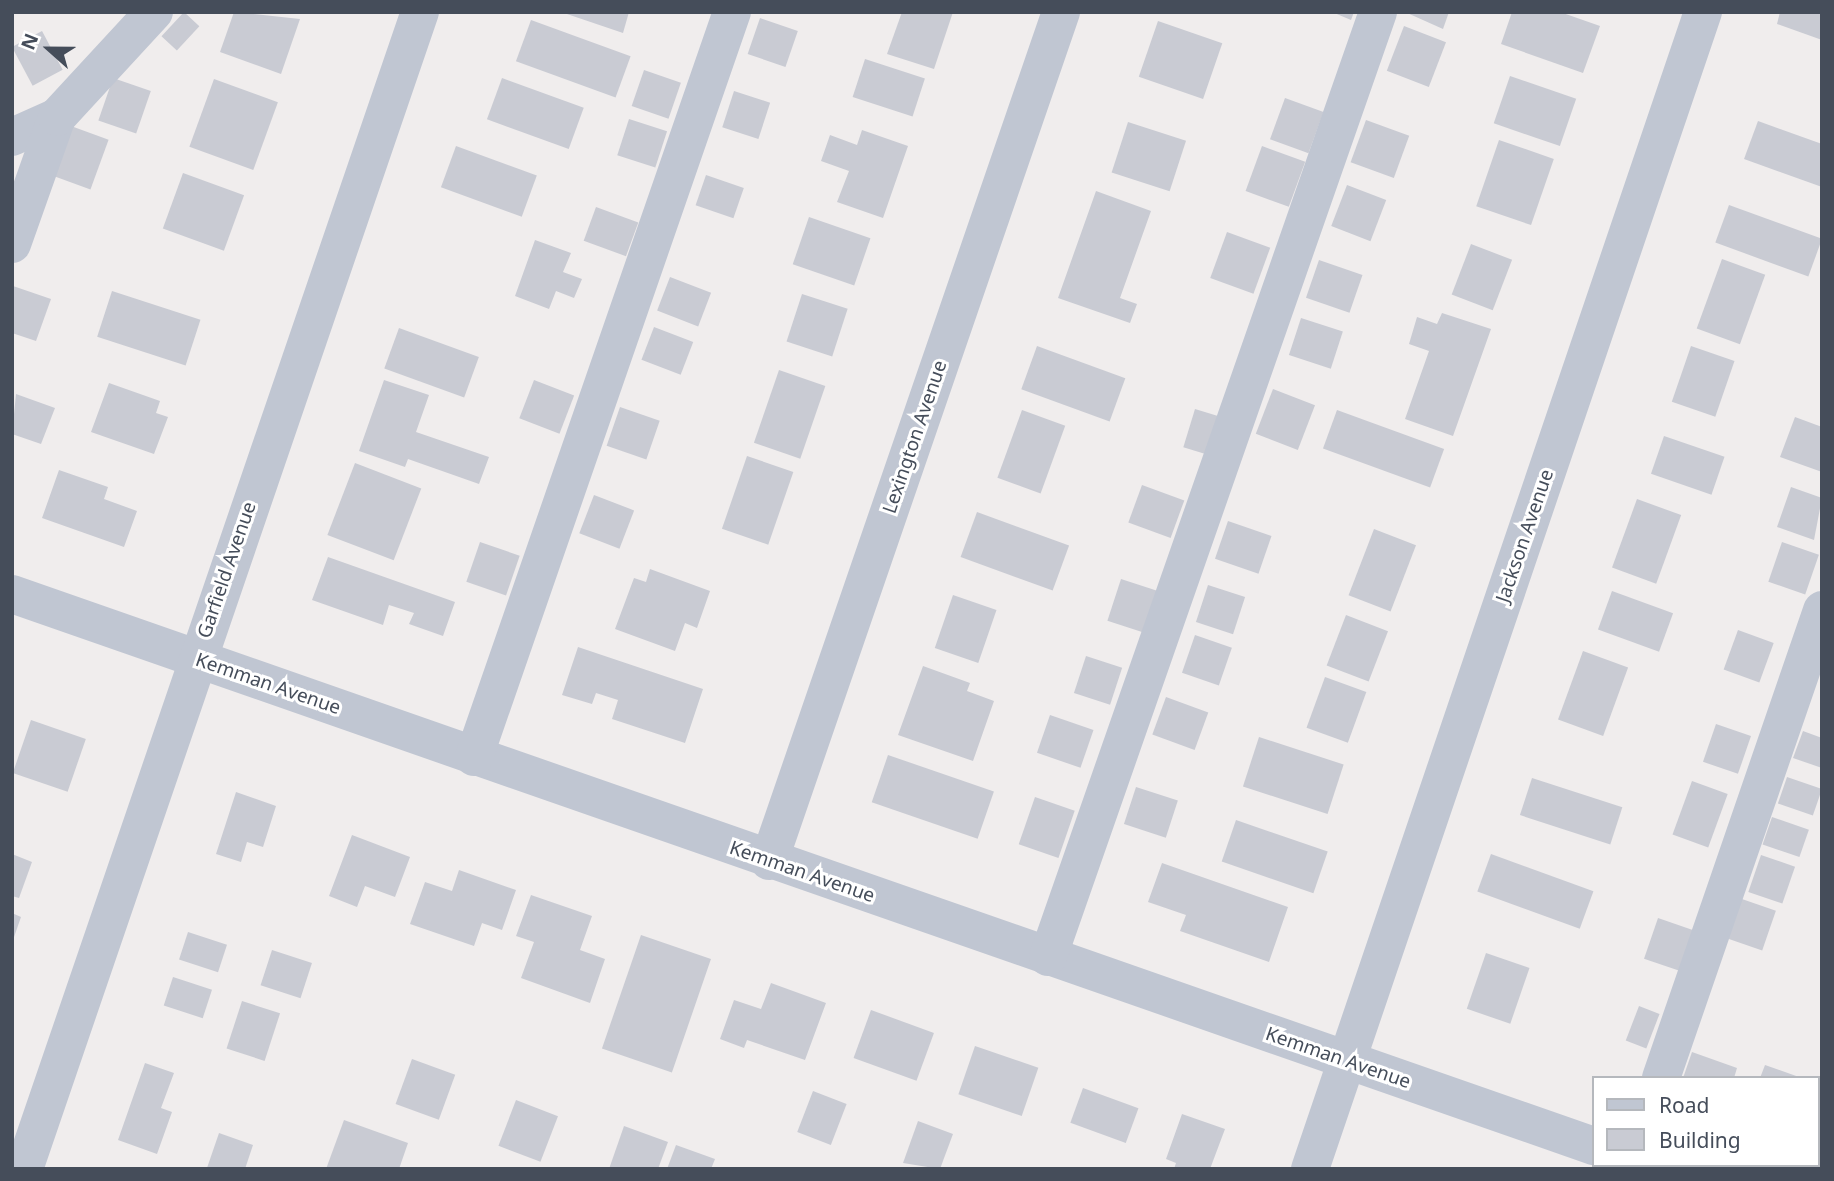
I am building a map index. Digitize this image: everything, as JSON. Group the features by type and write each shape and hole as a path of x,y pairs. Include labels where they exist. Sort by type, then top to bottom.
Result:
{"street":[{"path":"12,244 57,117 154,12"},
{"path":"474,757 733,12"},
{"name":"Lexington Avenue","path":"769,861 1061,12"},
{"path":"1048,957 1378,12"},
{"name":"Jackson Avenue","path":"1310,1169 1703,12"},
{"name":"Garfield Avenue","path":"24,1169 197,659 409,15"},
{"path":"12,137 57,117"},
{"name":"Kemman Avenue","path":"12,594 769,861 1592,1145"},
{"path":"1662,1076 1822,610"}],"building":[{"path":"184,12 199,26 177,50 161,36"},
{"path":"234,12 300,19 281,74 220,52"},
{"path":"561,12 629,12 623,33"},
{"path":"902,12 953,12 934,69 887,54"},
{"path":"1332,12 1354,12 1351,20"},
{"path":"1405,12 1449,12 1443,29"},
{"path":"1512,12 1560,12 1600,26 1583,73 1501,44"},
{"path":"1780,12 1822,12 1822,40 1777,24"},
{"path":"760,18 798,31 785,67 748,54"},
{"path":"531,20 631,56 616,98 516,61"},
{"path":"1158,21 1222,43 1203,99 1139,77"},
{"path":"1404,26 1446,42 1429,87 1387,71"},
{"path":"42,31 63,70 33,86 12,47"},
{"path":"865,59 925,78 913,117 853,97"},
{"path":"644,70 681,83 669,119 632,106"},
{"path":"1510,76 1576,99 1560,146 1494,123"},
{"path":"113,78 151,91 136,134 98,121"},
{"path":"502,78 584,108 569,149 487,119"},
{"path":"214,79 278,102 253,170 189,147"},
{"path":"734,91 770,103 758,139 722,127"},
{"path":"1285,98 1324,112 1308,153 1270,139"},
{"path":"629,119 667,131 655,168 617,155"},
{"path":"1366,120 1409,136 1394,178 1351,162"},
{"path":"1758,121 1822,144 1822,187 1744,159"},
{"path":"1128,122 1186,141 1170,191 1112,172"},
{"path":"71,126 109,140 90,189 53,176"},
{"path":"862,130 908,146 883,218 837,202 849,171 821,161 830,135 857,145"},
{"path":"1499,140 1554,159 1531,225 1476,206"},
{"path":"456,146 537,175 522,217 441,187"},
{"path":"1262,146 1305,162 1289,207 1246,191"},
{"path":"183,173 244,195 224,251 163,228"},
{"path":"706,175 744,188 733,218 696,205"},
{"path":"1347,185 1386,200 1370,241 1331,226"},
{"path":"1096,191 1151,211 1120,298 1137,304 1130,323 1058,298"},
{"path":"1729,205 1822,239 1808,276 1715,243"},
{"path":"596,207 638,222 626,256 584,241"},
{"path":"809,217 870,238 854,285 793,264"},
{"path":"1227,232 1270,248 1253,294 1210,278"},
{"path":"535,240 571,253 563,272 582,279 574,298 556,291 549,309 515,296"},
{"path":"1471,244 1512,260 1493,310 1452,294"},
{"path":"1722,259 1765,275 1740,344 1697,329"},
{"path":"1319,260 1362,275 1349,313 1306,298"},
{"path":"670,277 711,293 698,326 657,311"},
{"path":"13,286 51,299 36,341 12,333"},
{"path":"112,291 200,320 186,365 97,337"},
{"path":"802,294 848,309 832,356 787,342"},
{"path":"1442,313 1491,329 1453,436 1405,419 1429,351 1409,344 1417,317 1437,324"},
{"path":"1301,318 1343,332 1331,369 1289,355"},
{"path":"654,327 693,342 681,375 641,360"},
{"path":"399,328 479,357 464,397 384,368"},
{"path":"1037,346 1125,378 1110,421 1021,389"},
{"path":"1691,346 1734,361 1715,417 1672,402"},
{"path":"779,370 825,386 800,459 754,443"},
{"path":"384,380 429,395 416,432 489,457 479,484 408,459 405,467 359,451"},
{"path":"534,380 574,395 559,434 519,418"},
{"path":"109,383 160,401 156,413 168,417 154,454 91,432"},
{"path":"1273,389 1315,405 1298,450 1256,434"},
{"path":"16,394 55,408 41,444 12,434"},
{"path":"620,407 660,421 646,459 607,446"},
{"path":"1195,409 1218,416 1206,454 1183,447"},
{"path":"1022,410 1065,426 1041,493 997,478"},
{"path":"1337,410 1444,449 1430,488 1323,449"},
{"path":"1795,417 1822,427 1822,472 1780,457"},
{"path":"1664,436 1725,457 1711,495 1651,474"},
{"path":"747,456 793,472 768,545 722,529"},
{"path":"355,463 421,488 394,560 327,535"},
{"path":"59,470 108,487 104,499 137,511 124,547 42,518"},
{"path":"1142,485 1184,500 1171,538 1128,523"},
{"path":"1791,487 1822,498 1814,540 1777,527"},
{"path":"594,495 634,510 619,549 579,533"},
{"path":"1637,499 1681,515 1656,584 1612,568"},
{"path":"977,512 1069,546 1053,591 961,557"},
{"path":"1228,521 1271,536 1258,574 1215,559"},
{"path":"1374,529 1416,545 1391,611 1349,595"},
{"path":"480,542 520,556 506,595 466,582"},
{"path":"1782,542 1819,555 1805,594 1768,582"},
{"path":"328,557 455,602 443,636 409,624 414,613 389,605 383,625 312,600"},
{"path":"650,569 710,591 697,628 685,623 675,651 615,629 634,578 646,582"},
{"path":"1121,579 1157,591 1144,633 1107,621"},
{"path":"1208,585 1245,597 1233,634 1196,622"},
{"path":"1612,591 1673,613 1659,652 1598,630"},
{"path":"953,595 996,610 978,663 935,648"},
{"path":"1346,615 1388,631 1369,682 1327,665"},
{"path":"1738,630 1774,643 1759,682 1724,669"},
{"path":"1195,635 1232,648 1219,686 1182,673"},
{"path":"578,647 703,689 685,743 612,719 618,700 596,693 592,704 562,695"},
{"path":"1583,651 1628,667 1603,736 1558,720"},
{"path":"1086,656 1122,668 1110,705 1074,693"},
{"path":"923,666 970,683 967,691 994,701 973,761 898,735"},
{"path":"1325,677 1366,692 1348,743 1307,728"},
{"path":"1166,697 1208,712 1195,750 1152,735"},
{"path":"1050,715 1093,730 1080,768 1037,753"},
{"path":"31,720 86,739 68,792 13,773"},
{"path":"1716,724 1751,736 1738,774 1703,762"},
{"path":"1803,731 1822,738 1822,768 1793,758"},
{"path":"1259,737 1344,765 1328,814 1243,786"},
{"path":"888,755 994,791 978,839 872,802"},
{"path":"1787,777 1822,789 1813,816 1778,803"},
{"path":"1532,778 1622,807 1610,844 1520,815"},
{"path":"1692,781 1728,794 1708,848 1673,835"},
{"path":"1136,787 1178,801 1166,838 1124,824"},
{"path":"236,792 276,806 263,847 247,842 241,862 216,854"},
{"path":"1035,797 1075,811 1058,858 1019,844"},
{"path":"1772,817 1809,830 1799,857 1763,844"},
{"path":"1236,820 1328,852 1313,893 1222,862"},
{"path":"352,835 410,857 395,897 365,886 357,907 329,896"},
{"path":"12,854 32,862 19,898 12,896"},
{"path":"1491,854 1593,891 1580,929 1477,892"},
{"path":"1761,855 1795,867 1782,904 1748,892"},
{"path":"1162,863 1288,907 1269,962 1180,931 1186,915 1148,902"},
{"path":"459,870 516,890 502,930 482,923 474,946 410,924 425,882 452,891"},
{"path":"531,895 592,916 580,950 605,959 590,1003 521,978 534,942 516,936"},
{"path":"1739,898 1776,911 1762,950 1725,938"},
{"path":"12,913 21,917 13,940 12,940"},
{"path":"1658,918 1695,931 1681,971 1644,959"},
{"path":"188,932 227,945 218,972 179,960"},
{"path":"641,935 711,959 672,1073 602,1048"},
{"path":"272,950 312,963 301,998 261,985"},
{"path":"1486,953 1529,968 1510,1024 1467,1009"},
{"path":"173,977 212,990 203,1018 164,1006"},
{"path":"771,983 826,1003 805,1060 747,1040 744,1048 720,1039 734,1000 761,1009"},
{"path":"242,1001 280,1013 265,1061 227,1049"},
{"path":"1639,1006 1660,1014 1646,1048 1626,1041"},
{"path":"871,1010 934,1033 917,1081 854,1058"},
{"path":"975,1046 1038,1068 1022,1116 958,1094"},
{"path":"1692,1052 1737,1068 1735,1076 1684,1076"},
{"path":"412,1059 455,1075 439,1120 396,1104"},
{"path":"145,1063 174,1073 161,1108 172,1112 157,1154 118,1140"},
{"path":"1765,1065 1796,1076 1761,1076"},
{"path":"1083,1088 1138,1108 1126,1143 1070,1123"},
{"path":"813,1091 847,1104 831,1145 797,1132"},
{"path":"516,1100 558,1116 540,1162 498,1146"},
{"path":"1182,1114 1225,1129 1210,1169 1174,1169 1176,1163 1166,1159"},
{"path":"344,1120 408,1143 399,1169 326,1169"},
{"path":"918,1121 953,1134 940,1169 903,1163"},
{"path":"624,1126 668,1142 658,1169 609,1169"},
{"path":"219,1133 253,1145 245,1169 207,1168"},
{"path":"676,1145 715,1159 711,1169 667,1169"}]}
